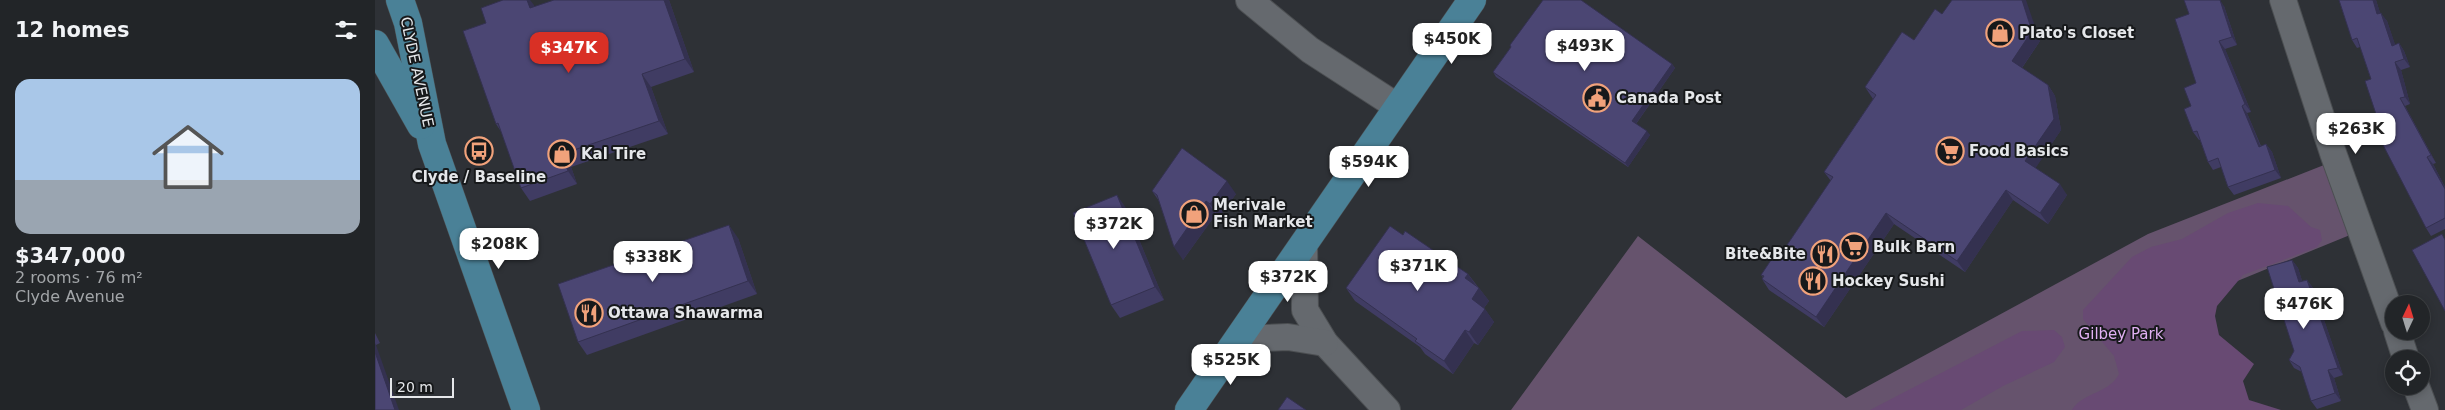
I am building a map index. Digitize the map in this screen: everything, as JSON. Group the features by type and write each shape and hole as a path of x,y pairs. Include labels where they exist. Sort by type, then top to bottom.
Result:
{"main road":[{"name":"CLYDE AVENUE","path":"400,0 408,23 432,144 526,410"},
{"path":"1189,410 1472,0"},
{"name":"CLYDE AVENUE","path":"375,44 378,53 432,144"}],"street":[{"path":"1249,0 1310,50 1398,107"},
{"path":"2283,0 2333,153 2385,298"},
{"path":"1304,243 1305,310 1325,342 1387,410"},
{"path":"1238,339 1301,338 1325,342"},
{"path":"2419,395 2425,410"}],"green space":[{"name":"Gilbey Park","path":"2324,165 2350,235 2191,300 2225,410 1511,410 1638,236 1846,398 2148,234"},
{"path":"2258,203 2288,206 2311,227 2320,230 2322,240 2317,247 2243,275 2217,306 2215,316 2219,335 2254,364 2243,381 2249,400 2281,410 2072,410 2083,399 2109,385 2119,374 2114,356 2083,319 2083,310 2132,257 2151,247 2182,239 2228,213"},
{"path":"2054,330 2062,337 2065,347 2054,362 2003,386 1961,410 1870,410 2022,331"}],"building":[{"path":"503,0 527,0 530,8 554,0 664,0 685,59 642,74 659,121 562,154 568,171 521,188 463,31 486,23 481,8"},
{"path":"1543,0 1581,0 1672,64 1632,121 1647,131 1625,163 1493,72"},
{"name":"Food Basics","path":"1952,0 2022,0 2032,31 2012,61 2048,85 2054,119 2025,161 2060,184 2040,213 2006,190 1957,261 1886,213 1816,317 1762,279 1764,276 1761,275 1779,248 1785,248 1833,177 1824,172 1876,95 1865,87 1902,32 1914,40 1935,9 1942,14"},
{"path":"2184,0 2220,0 2232,37 2219,41 2245,104 2242,106 2259,147 2266,144 2275,170 2228,187 2218,158 2208,162 2197,131 2193,132 2184,109 2191,106 2184,88 2196,83 2175,19 2189,14"},
{"path":"2339,0 2373,0 2377,14 2381,13 2392,46 2399,43 2404,59 2395,62 2405,97 2400,98 2431,155 2427,157 2445,189 2445,218 2426,228 2382,143 2388,140 2380,126 2365,81 2371,79 2357,38 2352,40"},
{"path":"1182,148 1227,181 1210,204 1206,201 1174,247 1157,195 1152,191"},
{"path":"1117,195 1155,287 1111,305 1073,213"},
{"path":"729,225 748,281 578,342 558,284"},
{"path":"1390,226 1403,235 1405,231 1468,274 1465,278 1479,288 1472,299 1485,309 1469,332 1465,330 1444,361 1415,341 1417,339 1346,288"},
{"path":"2442,234 2445,240 2445,311 2412,250"},
{"path":"2292,260 2299,282 2307,280 2338,368 2328,370 2335,393 2311,401 2300,367 2289,360 2294,351 2267,267"},
{"path":"375,352 395,410 375,410"},
{"path":"1287,397 1306,410 1278,410"}],"place":[{"name":"Plato's Closet","path":"2000,33"},
{"name":"Canada Post","path":"1597,98"},
{"name":"Clyde / Baseline","path":"479,151"},
{"name":"Food Basics","path":"1950,151"},
{"name":"Kal Tire","path":"562,154"},
{"name":"Merivale Fish Market","path":"1194,214"},
{"name":"Bulk Barn","path":"1854,247"},
{"name":"Bite&Bite","path":"1825,254"},
{"name":"Hockey Sushi","path":"1813,281"},
{"name":"Ottawa Shawarma","path":"589,313"}]}
